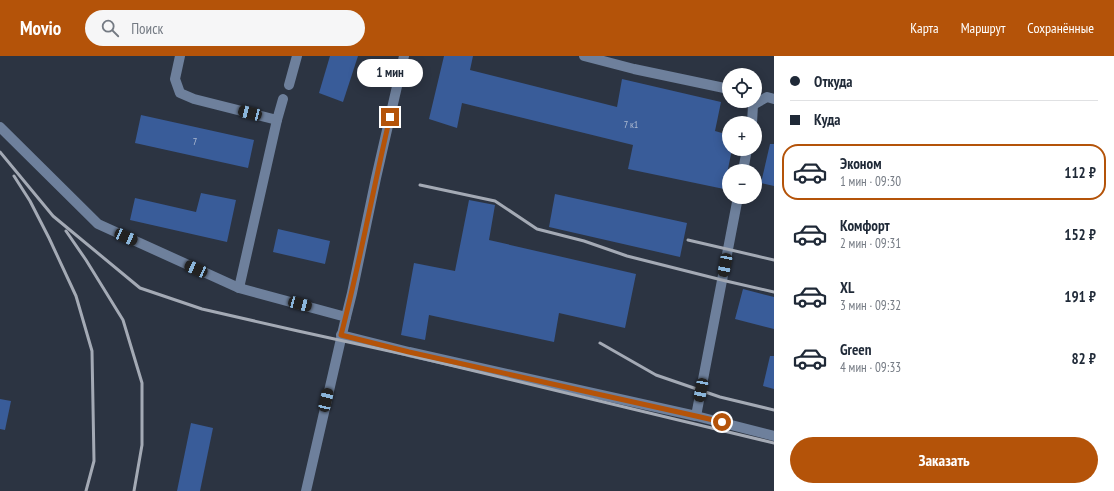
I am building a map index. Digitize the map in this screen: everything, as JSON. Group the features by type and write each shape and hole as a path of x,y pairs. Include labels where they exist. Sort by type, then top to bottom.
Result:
{"lane":[{"path":"180,56 175,79 180,93 194,99 277,120"},
{"path":"289,85 297,56"},
{"path":"306,491 341,335 352,293 376,178 404,56"},
{"path":"584,56 634,69 722,88"},
{"path":"762,99 767,97 774,99"},
{"path":"239,288 283,99"},
{"path":"0,127 98,224 239,288 346,317"},
{"path":"696,416 737,204"},
{"path":"341,335 696,416 774,436"}],"building":[{"path":"330,56 358,56 343,102 319,93"},
{"path":"444,56 473,56 470,70 617,107 622,79 721,102 715,131 722,133 722,156 731,156 729,164 722,164 722,189 628,169 633,145 462,103 457,128 429,119"},
{"path":"141,115 254,140 248,168 135,143"},
{"path":"770,144 774,144 774,186 762,183"},
{"path":"201,193 236,200 227,242 130,220 135,198 196,212"},
{"path":"555,194 687,223 680,257 549,227"},
{"path":"469,200 495,205 489,240 636,274 625,328 559,313 554,342 429,315 425,340 401,335 414,263 455,271"},
{"path":"278,229 330,241 325,264 273,252"},
{"path":"743,289 774,297 774,329 735,319"},
{"path":"770,356 774,356 774,389 763,386"},
{"path":"0,399 11,401 5,430 0,429"},
{"path":"191,423 213,428 200,491 177,491"}],"railway":[{"path":"0,152 53,216 140,288 202,309 412,356 774,443"},
{"path":"14,176 30,201 76,296 92,351 94,461 86,491"},
{"path":"420,185 495,201 537,229 584,241 627,256 774,292"},
{"path":"66,231 86,260 123,320 142,383 142,445 134,491"},
{"path":"688,240 774,260"},
{"path":"600,343 656,375 720,397 774,410"}],"route":[{"path":"390,117 352,293 341,335 409,352 722,422"}]}
